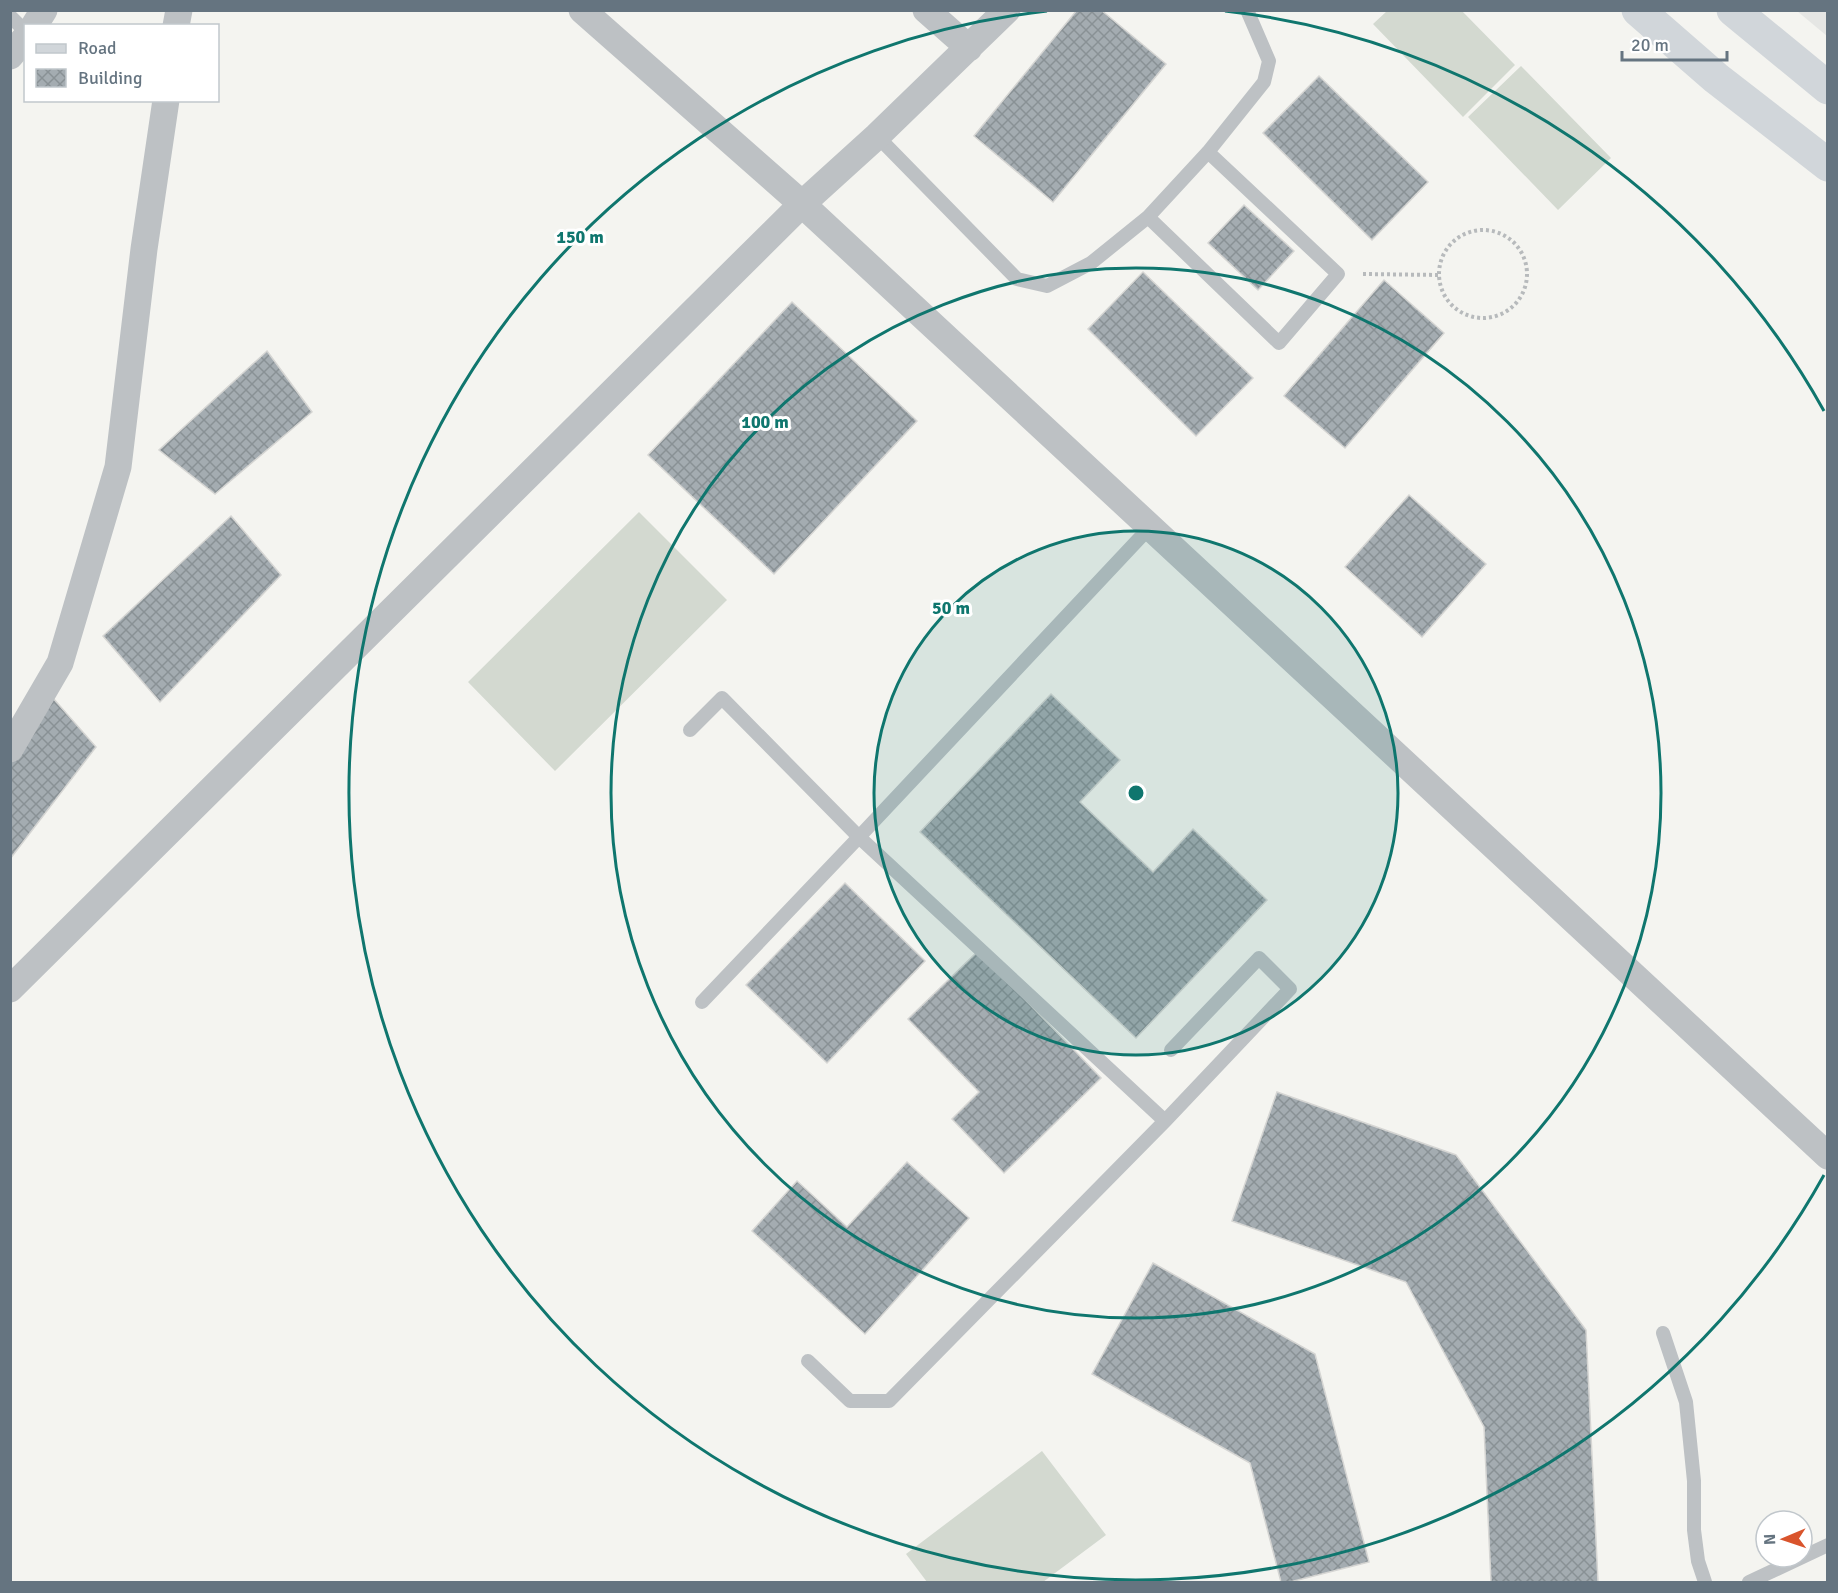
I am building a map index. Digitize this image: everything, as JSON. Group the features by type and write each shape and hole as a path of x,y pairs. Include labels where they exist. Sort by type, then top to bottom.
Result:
{"main road":[{"path":"1638,10 1716,78 1827,165"},
{"path":"1733,10 1827,88"}],"street":[{"path":"35,24 44,10"},
{"path":"582,10 802,204 1827,1156"},
{"path":"926,10 969,48"},
{"path":"10,989 802,204 877,136 1007,10"},
{"path":"10,56 24,39"},
{"path":"10,749 60,663 118,467 144,249 165,102"}],"lane":[{"path":"877,136 1017,279 1047,285 1091,263 1148,217 1208,152 1264,81 1269,61 1247,10"},
{"path":"10,16 24,30"},
{"path":"1148,217 1279,343 1338,274 1208,152"},
{"path":"702,1002 1151,526"},
{"path":"690,730 722,698 859,837 1165,1120"},
{"path":"808,1361 850,1401 889,1401 1290,989 1259,958 1171,1050"},
{"path":"1664,1333 1686,1402 1694,1481 1694,1530 1698,1561 1705,1582"},
{"path":"1749,1582 1827,1545"}],"path":[{"path":"1485,230 1500,233 1513,241 1522,253 1527,268 1526,283 1520,298 1510,309 1496,316 1481,318 1468,316 1457,310 1447,300 1439,276 1446,250 1456,239 1470,232 1485,230"},
{"path":"1338,274 1439,276"}],"shaded area":[{"path":"1387,11 1462,11 1515,65 1463,117 1373,24"},
{"path":"1797,11 1827,11 1827,36"},
{"path":"1521,66 1611,158 1558,210 1468,117"},
{"path":"639,512 727,600 555,771 468,682"},
{"path":"1042,1451 1106,1535 1043,1582 927,1582 906,1554"}],"building":[{"path":"1077,10 1101,10 1166,64 1053,202 974,136"},
{"path":"1319,76 1428,182 1372,240 1263,133"},
{"path":"1244,205 1294,251 1258,290 1208,243"},
{"path":"1143,272 1253,378 1196,436 1088,329"},
{"path":"1384,280 1444,333 1345,448 1284,396"},
{"path":"792,302 917,421 774,574 648,455"},
{"path":"267,351 312,412 215,494 159,450"},
{"path":"1409,495 1486,564 1422,637 1345,567"},
{"path":"231,516 281,575 160,702 103,636"},
{"path":"45,689 96,747 10,859 10,733"},
{"path":"1051,694 1120,760 1080,802 1153,872 1193,829 1267,900 1136,1038 920,832"},
{"path":"845,883 925,961 827,1063 746,985"},
{"path":"978,951 1101,1078 1004,1173 952,1119 979,1092 908,1019"},
{"path":"1277,1092 1456,1155 1586,1330 1598,1582 1491,1582 1484,1427 1406,1282 1232,1221"},
{"path":"907,1162 969,1218 865,1334 752,1231 797,1181 847,1227"},
{"path":"1153,1263 1315,1354 1369,1562 1290,1582 1281,1582 1250,1463 1092,1374"}]}
